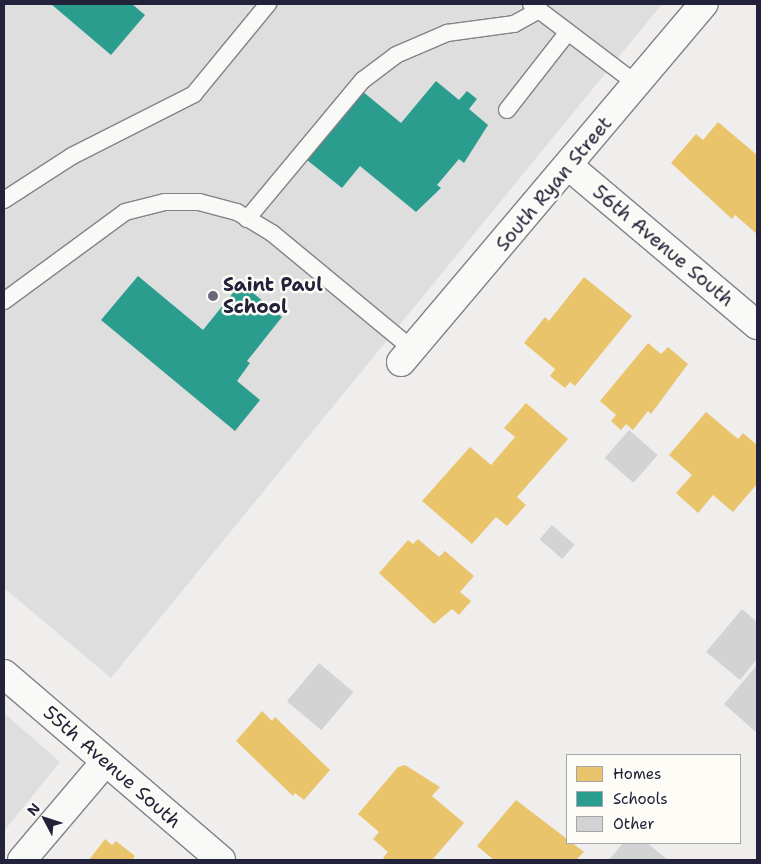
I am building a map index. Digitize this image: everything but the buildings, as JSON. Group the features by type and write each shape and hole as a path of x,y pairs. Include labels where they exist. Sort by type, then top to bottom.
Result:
{"street":[{"name":"South Ryan Street","path":"406,355 570,166 704,4"},
{"name":"56th Avenue South","path":"570,166 757,325"},
{"name":"55th Avenue South","path":"4,674 221,860"},
{"path":"22,860 105,762"}],"lane":[{"path":"4,200 72,156 194,94 268,4"},
{"path":"247,219 363,80 396,54 447,33 514,24 535,7 638,85"},
{"path":"507,110 568,32"},
{"path":"4,301 126,212 164,202 199,202 247,219 272,233 406,355"}],"shaded area":[{"name":"Saint Paul School","path":"4,4 662,4 111,678 4,588"},
{"path":"4,713 60,762 4,831"}],"place":[{"name":"Saint Paul School","path":"213,296"}]}
